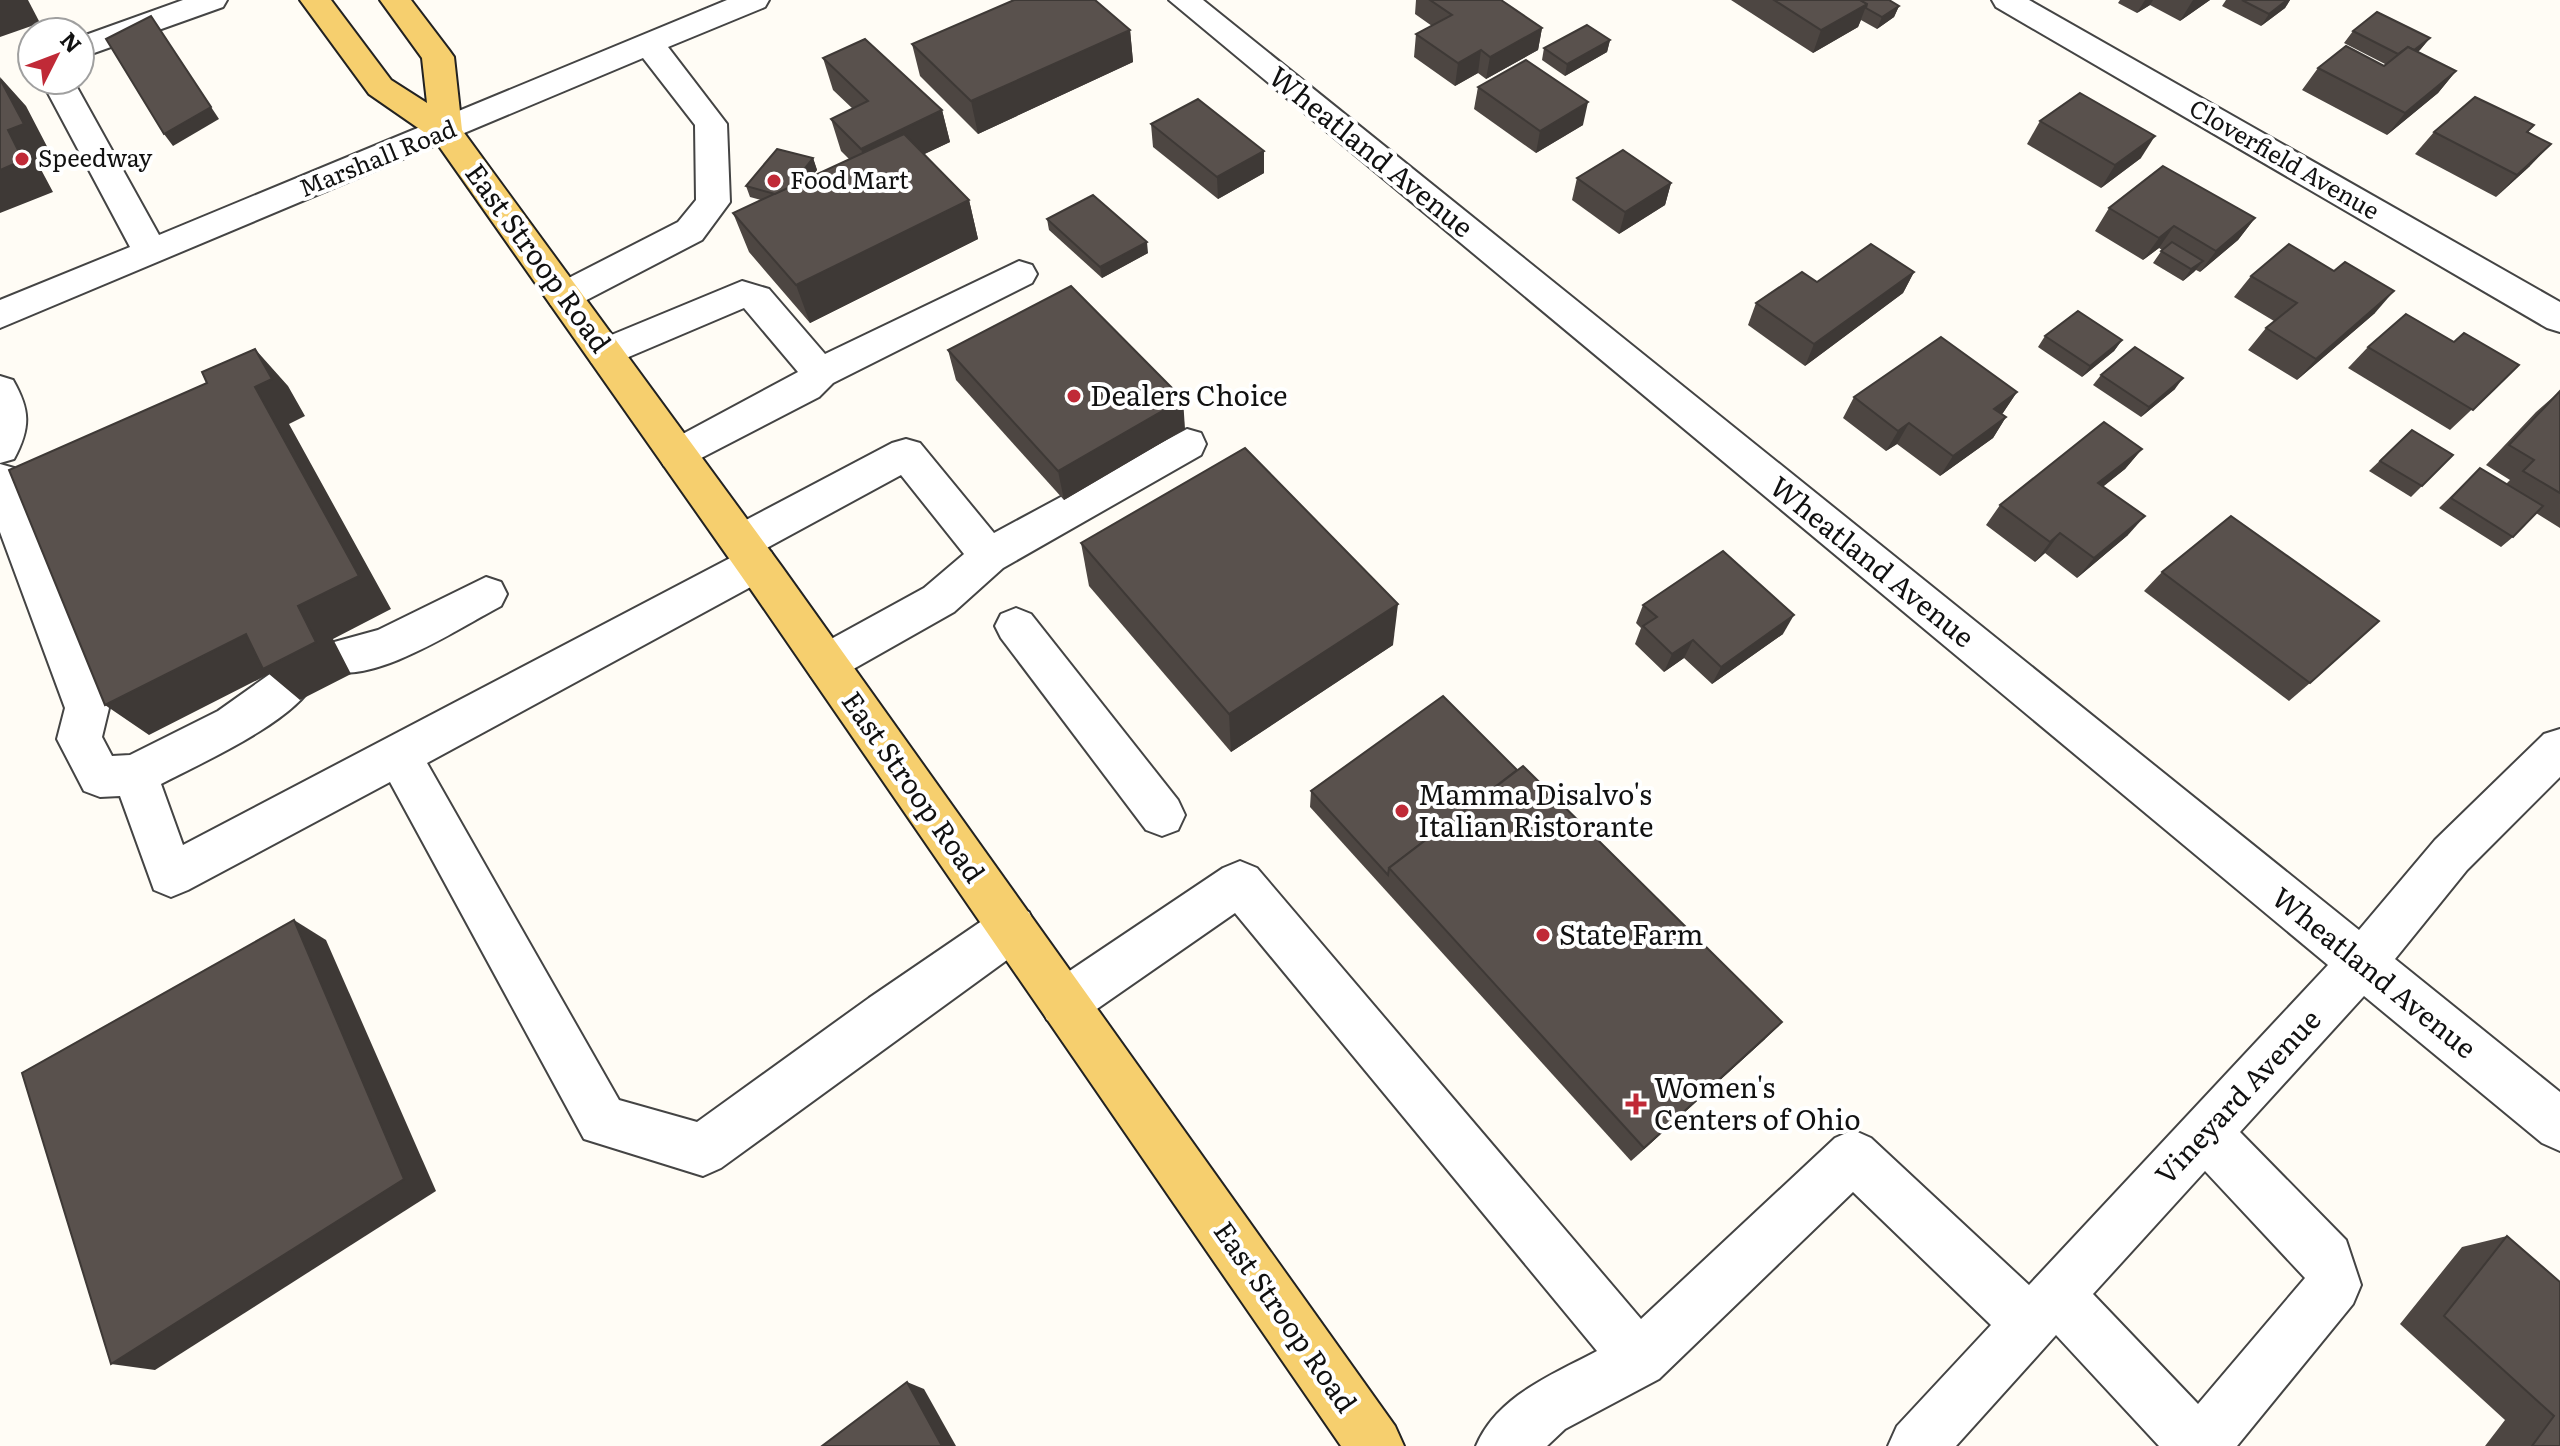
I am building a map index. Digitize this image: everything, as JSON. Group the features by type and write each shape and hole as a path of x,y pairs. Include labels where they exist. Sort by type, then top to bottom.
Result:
{"main road":[{"name":"East Stroop Road","path":"315,0 380,87 446,131 826,663 1375,1446"},
{"name":"East Stroop Road","path":"395,0 438,57 446,131"}],"street":[{"path":"96,42 212,0"},
{"name":"Marshall Road","path":"0,315 754,0"},
{"name":"Wheatland Avenue","path":"1184,0 2560,1125"},
{"name":"Cloverfield Avenue","path":"2007,0 2560,319"},
{"path":"564,296 690,231 713,202 711,124 649,44"},
{"path":"66,96 151,253"},
{"path":"678,455 806,387 820,373 1019,274"},
{"path":"605,353 742,294 756,298 820,373"},
{"path":"0,448 5,399"},
{"path":"826,663 939,600 989,556 1187,444"},
{"path":"135,775 171,875 400,755 748,553 906,454 989,556"},
{"path":"0,479 87,708 79,739 100,777 135,775 234,724 292,682"},
{"path":"342,657 388,645 486,594"},
{"path":"1016,626 1162,815"},
{"name":"Vineyard Avenue","path":"1917,1446 2362,963 2451,855 2560,748"},
{"path":"400,755 424,805 602,1121 674,1142 703,1150 886,1015 1012,928"},
{"path":"1064,1003 1240,883 1639,1359"},
{"path":"1505,1446 1545,1409 1639,1359 1853,1156 2043,1310 2199,1446 2334,1285 2327,1259 2205,1133"}],"building":[{"path":"1014,0 1095,0 1130,30 971,101 912,44"},
{"path":"1430,0 1501,0 1542,28 1490,57 1481,50 1458,63 1416,34 1452,15"},
{"path":"1774,0 1860,0 1867,4 1821,30"},
{"path":"1860,0 1889,0 1899,6 1882,17 1866,8 1867,4"},
{"path":"2242,0 2287,0 2269,14"},
{"path":"2377,12 2430,38 2414,50 2408,47 2398,54 2353,31"},
{"name":"Speedway","path":"151,16 211,107 164,134 106,39"},
{"path":"1587,25 1610,40 1567,64 1544,48"},
{"path":"865,39 942,110 861,149 831,119 868,101 823,58"},
{"path":"2346,46 2384,66 2408,47 2456,71 2405,113 2318,68"},
{"path":"1526,60 1588,102 1540,131 1478,87"},
{"path":"0,79 24,124 8,130 23,160 0,170"},
{"path":"2080,93 2155,136 2115,165 2040,121"},
{"path":"2475,97 2534,125 2527,132 2551,144 2517,175 2434,132"},
{"path":"1198,99 1264,151 1217,177 1151,124"},
{"path":"904,134 969,200 796,285 733,213"},
{"path":"777,149 813,158 790,187 775,194 746,186"},
{"path":"1623,150 1671,183 1625,212 1577,178"},
{"path":"2163,166 2255,218 2216,251 2174,226 2159,238 2109,208"},
{"path":"1093,195 1147,242 1100,267 1047,219"},
{"path":"2172,242 2203,261 2191,269 2161,251"},
{"path":"1871,244 1914,272 1814,344 1756,303 1802,272 1817,282"},
{"path":"2289,244 2334,271 2345,262 2394,291 2316,359 2266,328 2297,303 2251,276"},
{"path":"1071,286 1183,399 1058,471 948,350"},
{"path":"2078,311 2122,340 2090,366 2045,336"},
{"path":"2406,314 2454,342 2464,333 2519,365 2473,410 2368,347"},
{"path":"1941,337 2017,392 1994,409 2006,417 1953,456 1909,423 1898,431 1854,397"},
{"path":"2135,347 2183,378 2149,407 2101,375"},
{"path":"255,349 272,379 255,387 359,576 298,606 316,642 263,669 246,634 105,705 9,470 207,383 202,372"},
{"path":"2560,391 2560,493 2523,471 2534,460 2509,445"},
{"path":"2104,422 2142,449 2098,483 2145,516 2094,558 2060,533 2050,542 2000,505"},
{"path":"2412,430 2453,455 2422,486 2380,461"},
{"path":"1245,448 1398,604 1229,714 1081,543"},
{"path":"2480,468 2543,506 2513,537 2451,498"},
{"path":"2231,516 2379,621 2310,683 2162,572"},
{"path":"1723,551 1794,615 1721,667 1693,640 1672,654 1643,626 1657,617 1643,605"},
{"path":"1443,696 1517,770 1389,868 1388,875 1311,791"},
{"path":"1523,766 1782,1022 1644,1148 1389,868"},
{"path":"294,920 404,1179 111,1364 22,1073"},
{"path":"2507,1236 2560,1282 2560,1446 2532,1446 2554,1416 2444,1316"},
{"path":"907,1382 942,1446 822,1446"}],"place":[{"name":"Speedway","path":"22,159"},
{"name":"Food Mart","path":"774,181"},
{"name":"Dealers Choice","path":"1074,396"},
{"name":"Mamma Disalvo's Italian Ristorante","path":"1402,811"},
{"name":"State Farm","path":"1543,935"},
{"name":"Women's Centers of Ohio","path":"1636,1104"}]}
